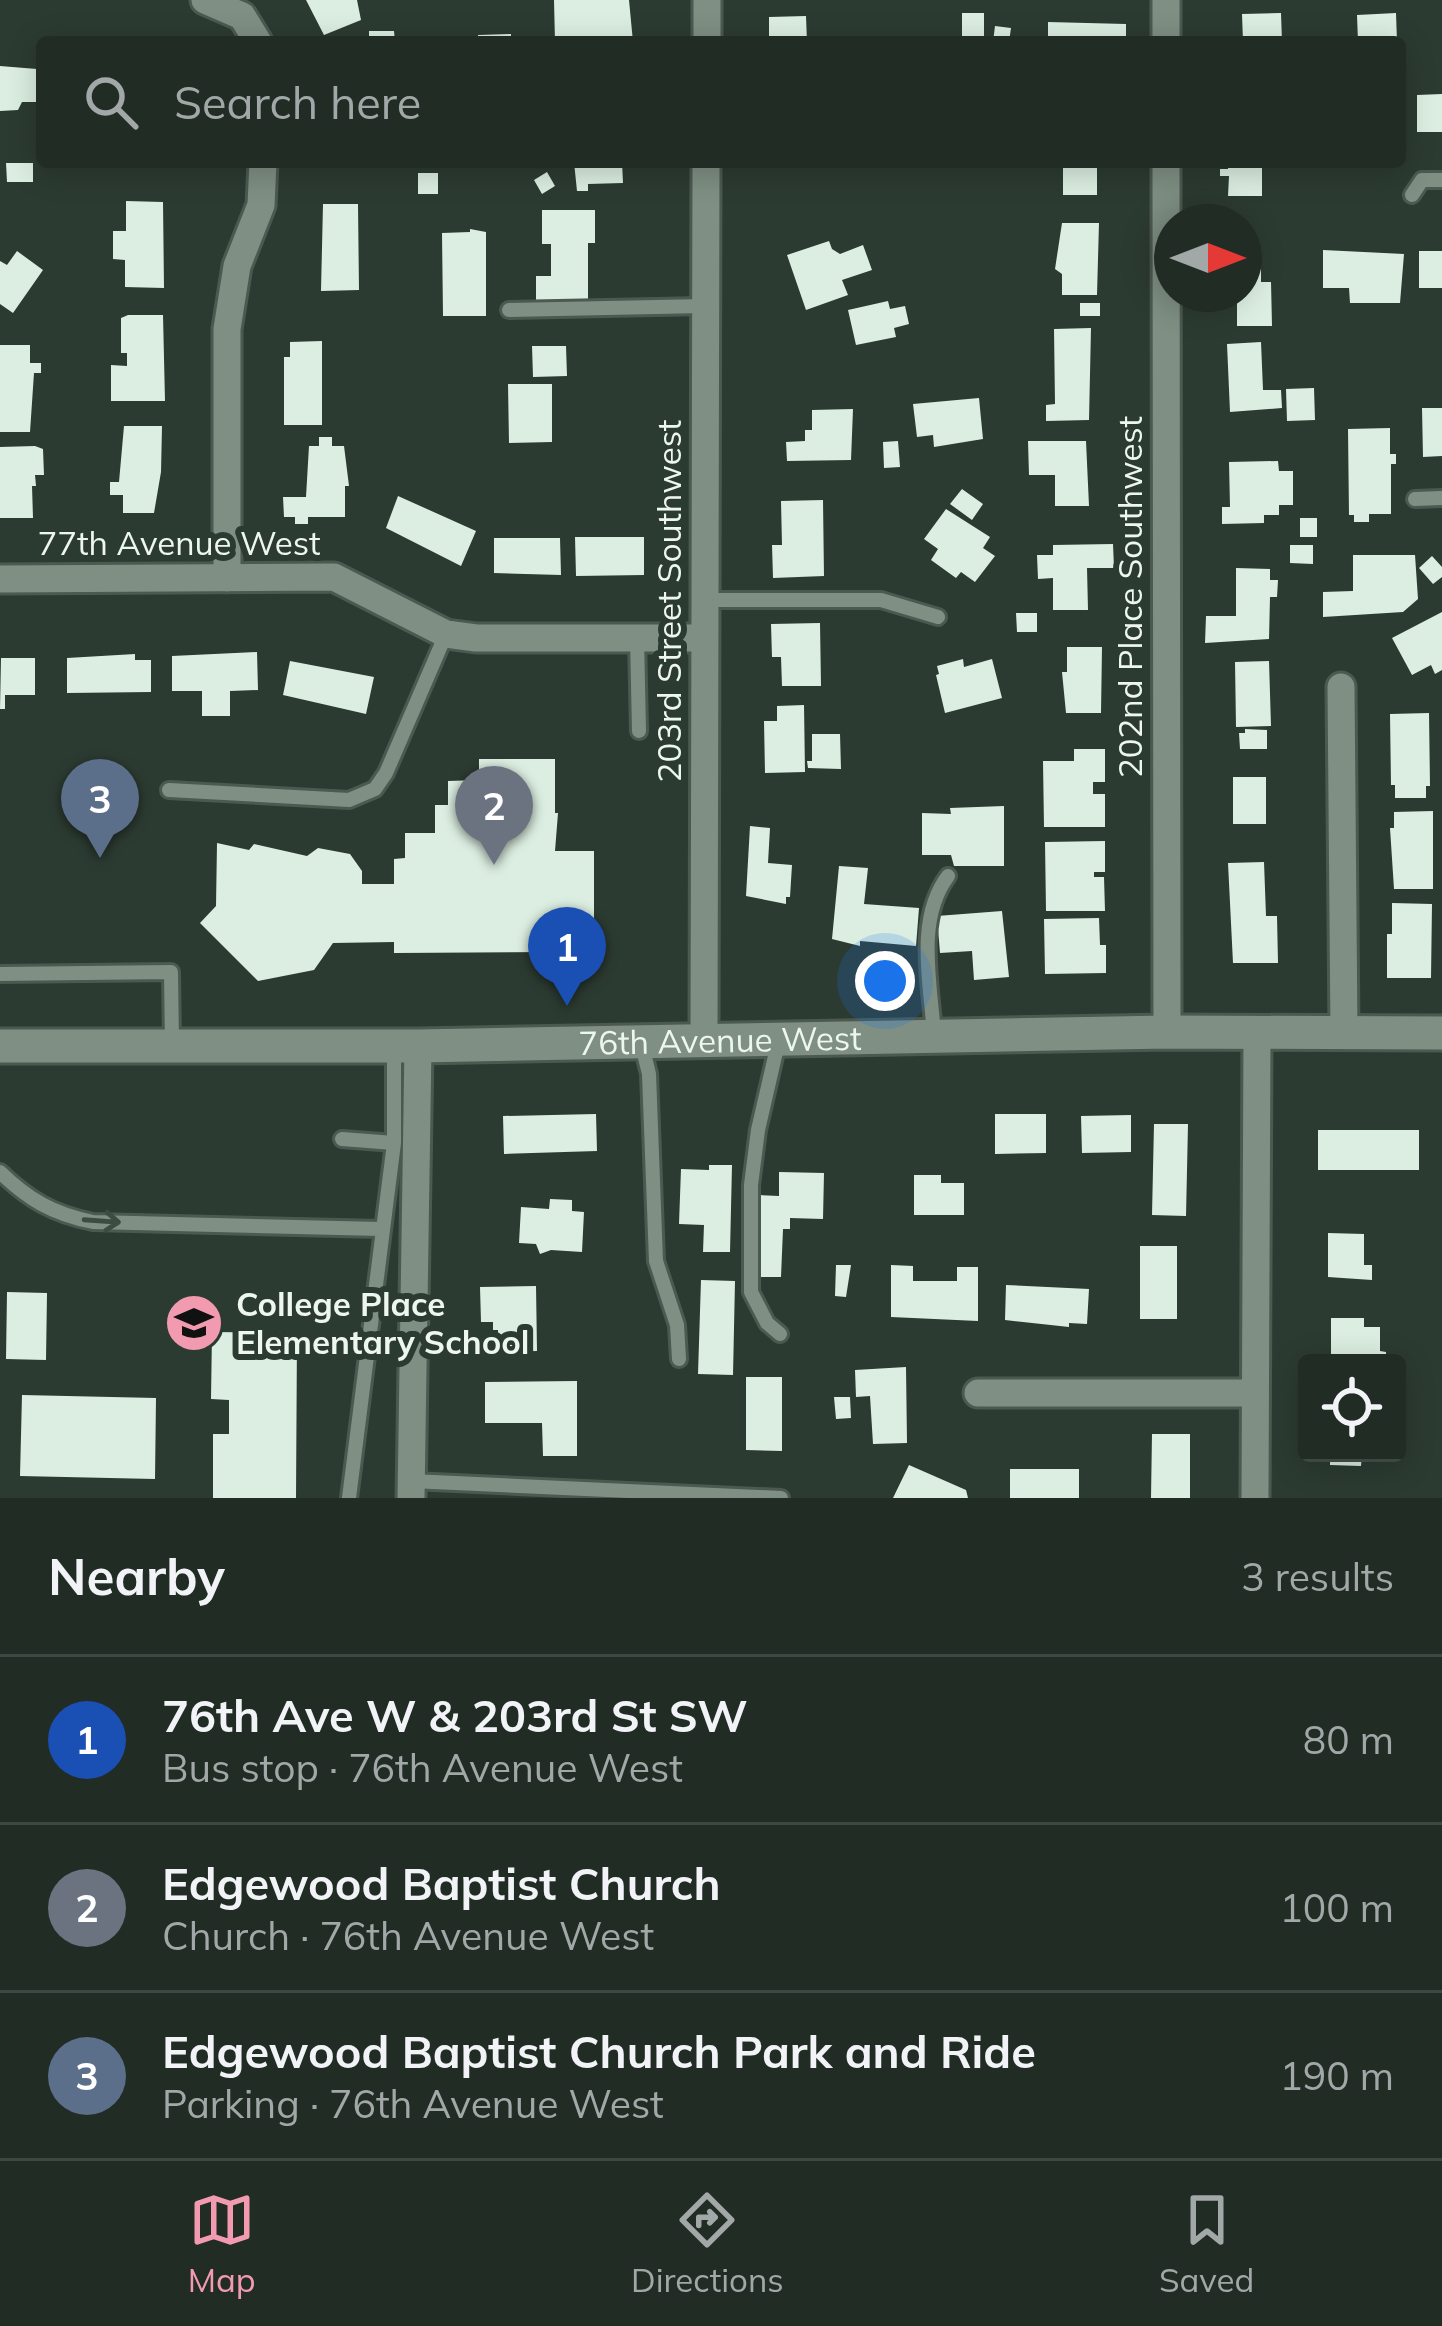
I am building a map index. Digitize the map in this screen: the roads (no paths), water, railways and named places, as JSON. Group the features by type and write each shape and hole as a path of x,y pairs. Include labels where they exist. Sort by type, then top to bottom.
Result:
{"street":[{"path":"206,0 242,16 254,36"},
{"path":"707,0 707,36"},
{"path":"1166,0 1166,36"},
{"path":"227,578 227,329 237,266 261,205 263,168"},
{"name":"203rd Street Southwest","path":"704,1040 706,168"},
{"name":"202nd Place Southwest","path":"1166,168 1167,1032"},
{"name":"77th Avenue West","path":"0,579 334,577 446,634 704,638"},
{"path":"1341,688 1344,1032"},
{"name":"76th Avenue West","path":"0,1046 406,1046 1167,1032 1442,1033"},
{"path":"1255,1498 1257,1032"},
{"path":"406,1046 410,1490"},
{"path":"978,1393 1255,1393"}],"lane":[{"path":"1412,195 1422,180 1442,180"},
{"path":"509,310 705,306"},
{"path":"1414,499 1442,498"},
{"path":"706,600 881,600 938,617"},
{"path":"170,790 349,800 375,789 446,634"},
{"path":"638,638 639,731"},
{"path":"934,1036 928,916 935,893 948,876"},
{"path":"0,974 171,972 172,1044"},
{"path":"779,1039 758,1130 751,1186 751,1292 767,1323 780,1334"},
{"path":"641,1041 649,1074 656,1261 677,1325 679,1359"},
{"path":"349,1498 406,1046"},
{"path":"342,1139 394,1143"},
{"path":"0,1172 27,1198 59,1215 92,1222 381,1229"},
{"path":"410,1490 781,1498"}],"place":[{"name":"Edgewood Baptist Church Park and Ride","path":"100,858"},
{"name":"Edgewood Baptist Church","path":"494,865"},
{"name":"76th Ave W & 203rd St SW","path":"567,1006"},
{"name":"College Place Elementary School","path":"194,1323"}]}
